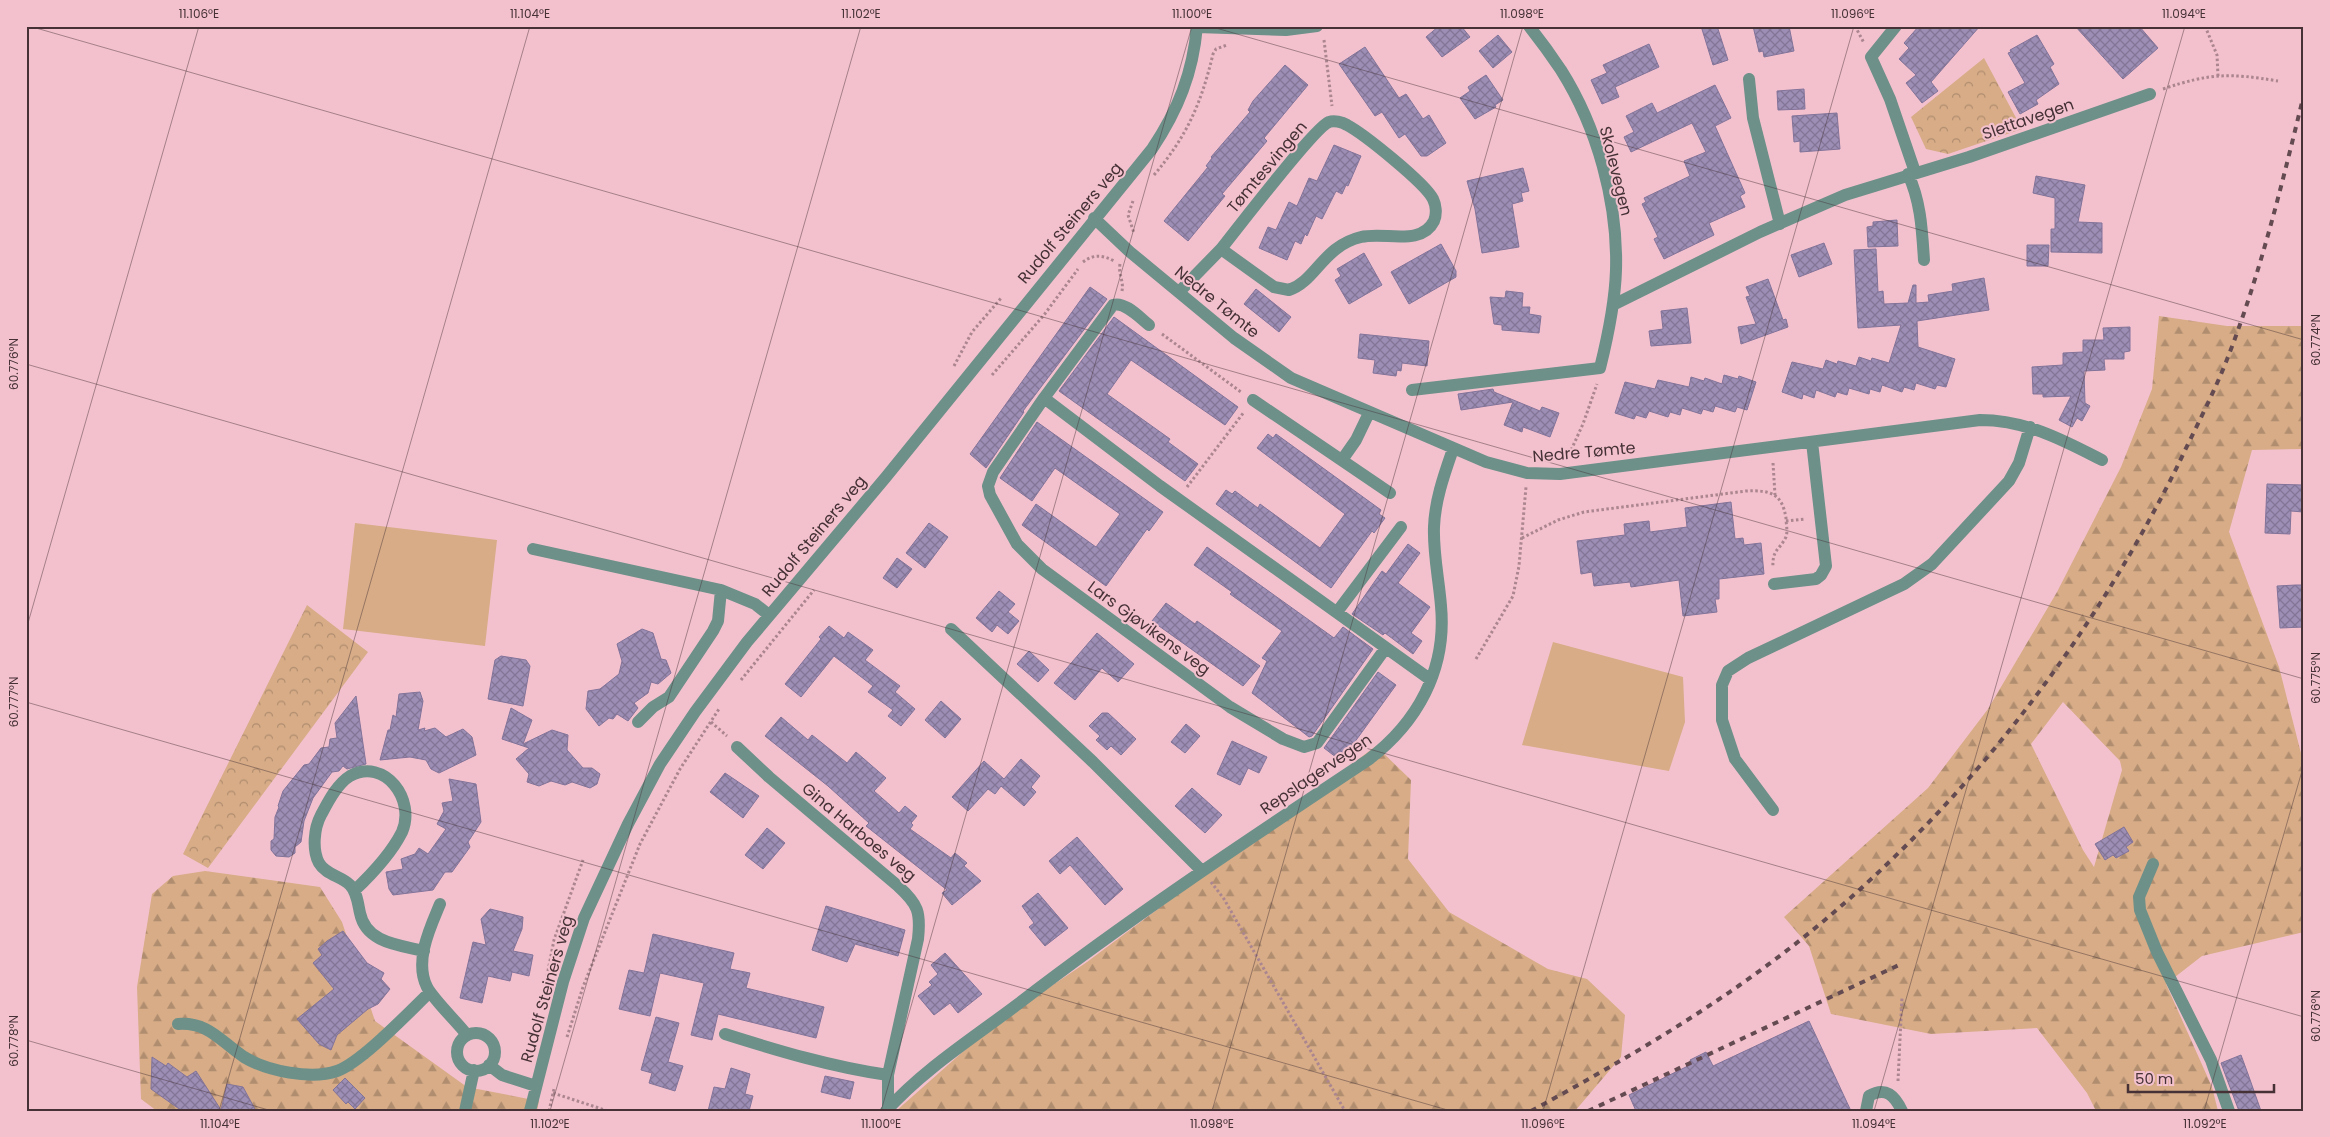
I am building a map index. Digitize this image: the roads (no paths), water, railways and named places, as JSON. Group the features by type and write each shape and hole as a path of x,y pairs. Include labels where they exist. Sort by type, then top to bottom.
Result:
{"street":[{"name":"Skolevegen","path":"1412,390 1600,368 1613,305 1616,268 1613,224 1608,193 1596,144 1580,104 1561,70 1529,26"},
{"path":"1896,26 1871,57 1890,98 1912,173 1920,208 1924,260"},
{"path":"1197,27 1320,32"},
{"name":"Rudolf Steiners veg","path":"530,1111 563,982 584,918 628,824 660,764 695,712 769,615 886,477 1094,218 1152,149 1172,116 1186,84 1192,63 1197,27"},
{"path":"1749,79 1753,118 1780,224"},
{"name":"Slettavegen","path":"1613,305 1845,194 1969,157 2150,94"},
{"name":"Tømtesvingen","path":"1179,292 1221,248 1322,126 1334,122 1348,126 1379,147 1425,188 1433,198 1436,210 1434,221 1429,228 1417,235 1369,235 1349,240 1331,252 1303,282 1289,290 1274,287 1221,248"},
{"name":"Nedre Tømte","path":"1094,218 1130,252 1273,367 1299,382 1501,468 1527,474 1560,474 1967,420 2001,420 2030,427 2045,432 2102,460"},
{"name":"Lars Gjøvikens veg","path":"1149,325 1120,304 1114,305 1044,398 993,472 989,481 989,491 1017,544 1042,569 1081,599 1230,707 1283,739 1304,747 1317,744 1386,649"},
{"path":"1044,398 1178,499 1431,680"},
{"path":"1253,400 1390,493"},
{"path":"1342,460 1356,440 1369,413"},
{"path":"1773,810 1735,759 1732,751 1722,720 1722,685 1728,671 1748,658 1904,584 1932,564 2010,481 2019,462 2030,427"},
{"path":"1774,584 1816,579 1821,575 1826,566 1812,442"},
{"name":"Repslagervegen","path":"1041,986 1201,870 1368,760 1390,743 1423,700 1438,655 1442,629 1435,547 1435,508 1453,449"},
{"path":"1337,612 1401,527"},
{"path":"533,549 721,590 755,604 769,615"},
{"path":"638,722 652,707 669,696 713,632 718,621 721,590"},
{"path":"951,629 1092,762 1201,870"},
{"name":"Gina Harboes veg","path":"737,747 769,777 898,886 917,906 920,921 918,939 888,1075 887,1110"},
{"path":"354,891 385,858 402,830 405,814 398,786 386,776 375,772 350,776 332,795 318,822 315,838 316,854 320,864 330,874 350,884 354,891 362,922 375,937 424,951"},
{"path":"2153,864 2139,897 2140,910 2156,952 2211,1060 2229,1111"},
{"path":"440,904 429,931 424,951 423,977 430,992 467,1035"},
{"name":"Gina Harboes veg","path":"887,1110 929,1070 1041,986"},
{"path":"178,1024 204,1027 245,1057 263,1066 284,1072 313,1073 336,1071 356,1059 430,992"},
{"path":"482,1034 488,1038 494,1051 489,1064 482,1069 474,1070 466,1068 460,1063 457,1047 461,1040 467,1035 482,1034"},
{"path":"725,1034 790,1055 850,1070 888,1075"},
{"path":"489,1064 502,1075 536,1086"},
{"path":"465,1111 474,1070"},
{"path":"1866,1111 1869,1096 1876,1092 1885,1092 1896,1099 1902,1111"}],"railway":[{"path":"1531,1111 1646,1046 1720,998 1792,947 1880,871 1931,820 1980,766 2025,710 2068,652 2108,591 2178,465 2215,388 2238,329 2260,263 2279,196 2304,94"},
{"path":"1588,1111 1899,965"}]}
